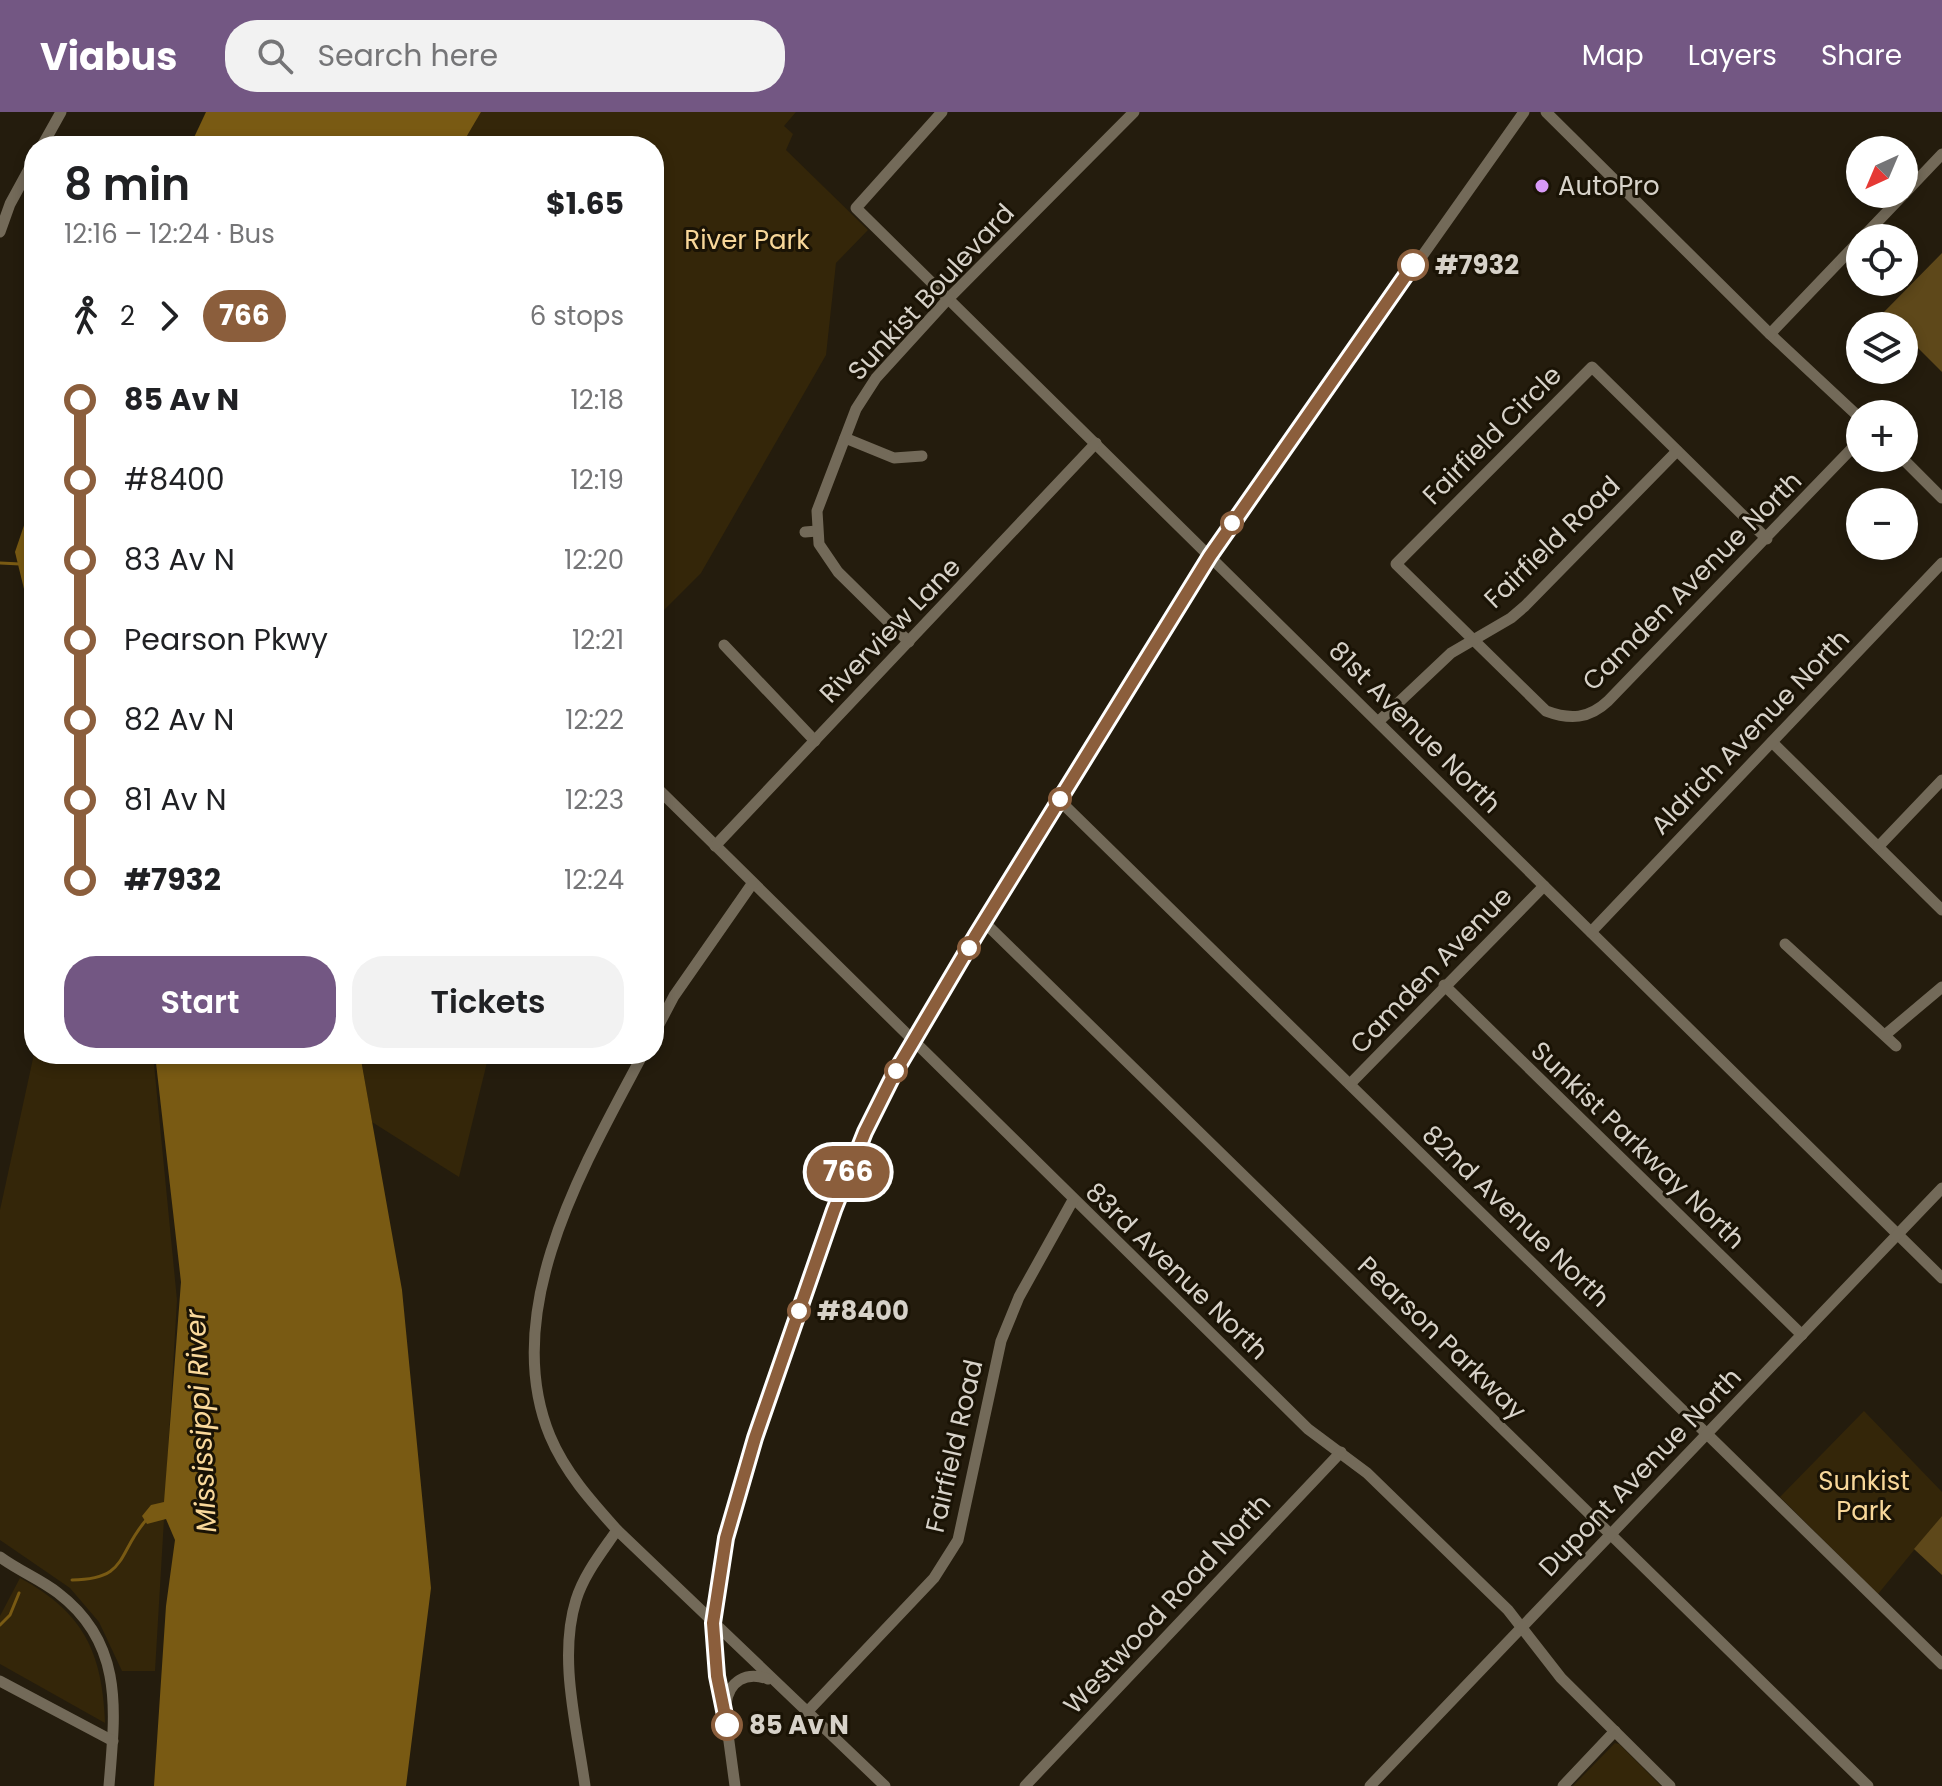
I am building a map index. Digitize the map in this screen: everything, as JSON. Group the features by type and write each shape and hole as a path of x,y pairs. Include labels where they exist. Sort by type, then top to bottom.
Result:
{"street":[{"path":"48,136 61,112"},
{"name":"81st Avenue North","path":"942,112 856,208 1942,1278"},
{"name":"Sunkist Boulevard","path":"909,642 838,572 811,532 856,409 876,378 948,299 1134,112"},
{"path":"735,1786 713,1623 722,1559 736,1499 816,1260 865,1132 913,1042 984,922 1210,556 1524,112"},
{"path":"1546,112 1846,405"},
{"path":"1918,179 1942,154"},
{"path":"0,232 5,202 24,174"},
{"path":"1875,224 1891,208"},
{"path":"1770,334 1846,255"},
{"name":"Fairfield Circle","path":"1473,639 1396,564 1592,367 1767,539"},
{"path":"845,438 894,458 922,456"},
{"name":"Riverview Lane","path":"715,846 1096,443"},
{"name":"Fairfield Road","path":"1379,721 1444,658 1525,606 1677,451"},
{"name":"Camden Avenue North","path":"1473,639 1546,711 1572,718 1586,716 1608,701 1846,455"},
{"path":"1916,472 1942,498"},
{"name":"Aldrich Avenue North","path":"1591,932 1942,563"},
{"path":"724,645 815,741"},
{"path":"1772,742 1942,910"},
{"path":"1879,846 1942,780"},
{"name":"83rd Avenue North","path":"664,795 1308,1429 1378,1483 1522,1627 1561,1678 1670,1786"},
{"name":"82nd Avenue North","path":"1059,800 1942,1664"},
{"path":"664,1015 752,884"},
{"name":"Camden Avenue","path":"1350,1084 1544,886"},
{"name":"Pearson Parkway","path":"984,922 1868,1786"},
{"path":"1785,944 1896,1046"},
{"name":"Sunkist Parkway North","path":"1444,985 1802,1335"},
{"path":"1885,1035 1942,987"},
{"path":"638,1064 563,1213 534,1325 537,1386 549,1434 587,1497 617,1530 885,1786"},
{"name":"Dupont Avenue North","path":"1370,1786 1942,1188"},
{"name":"Fairfield Road","path":"808,1711 934,1578 958,1540 1001,1341 1019,1297 1073,1200"},
{"name":"Westwood Road North","path":"1025,1786 1341,1452"},
{"path":"585,1786 570,1669 570,1621 586,1576 617,1530"},
{"path":"0,1557 74,1607 98,1640 112,1675 113,1741 109,1786"},
{"path":"724,1710 730,1689 740,1679 758,1676 775,1683"},
{"path":"0,1681 113,1741"},
{"path":"1563,1786 1615,1731"}],"green space":[{"name":"River Park","path":"481,112 796,112 784,126 793,134 786,150 868,230 836,263 826,355 701,573 664,610 664,136 467,136"},
{"path":"32,1064 154,1064 177,1300 155,1671 122,1671 99,1622 70,1588 0,1540 0,1210"},
{"path":"362,1064 487,1064 459,1177 372,1122"},
{"name":"Sunkist Park","path":"1864,1411 1942,1492 1942,1516 1878,1594 1780,1497"},
{"path":"20,1578 60,1605 85,1637 99,1675 105,1723 0,1664 0,1616"},
{"path":"1615,1743 1619,1744 1661,1786 1573,1786"}],"shaded area":[{"path":"1942,253 1942,372 1918,348 1918,312 1884,312 1900,296 1918,296 1918,277"},
{"path":"1942,1516 1942,1575 1914,1549"}],"water":[{"path":"206,112 481,112 467,136 195,136"},
{"path":"24,525 24,589 15,552"},
{"name":"Mississippi River","path":"156,1064 362,1064 402,1290 431,1588 406,1786 154,1786 166,1606 175,1540 166,1519 147,1524 142,1516 151,1505 164,1502 181,1282"}],"waterway":[{"path":"0,563 20,564"},
{"path":"72,1580 90,1579 113,1569 147,1519"},
{"path":"0,1625 10,1615 19,1593"}],"bus line":[{"name":"766","path":"727,1725 717,1676 713,1623 726,1538 755,1438 834,1210 865,1132 894,1074 976,935 1210,556 1413,265"}],"place":[{"name":"AutoPro","path":"1542,186"},
{"name":"#7932","path":"1413,265"},
{"name":"#8400","path":"799,1311"},
{"name":"85 Av N","path":"727,1725"}]}
